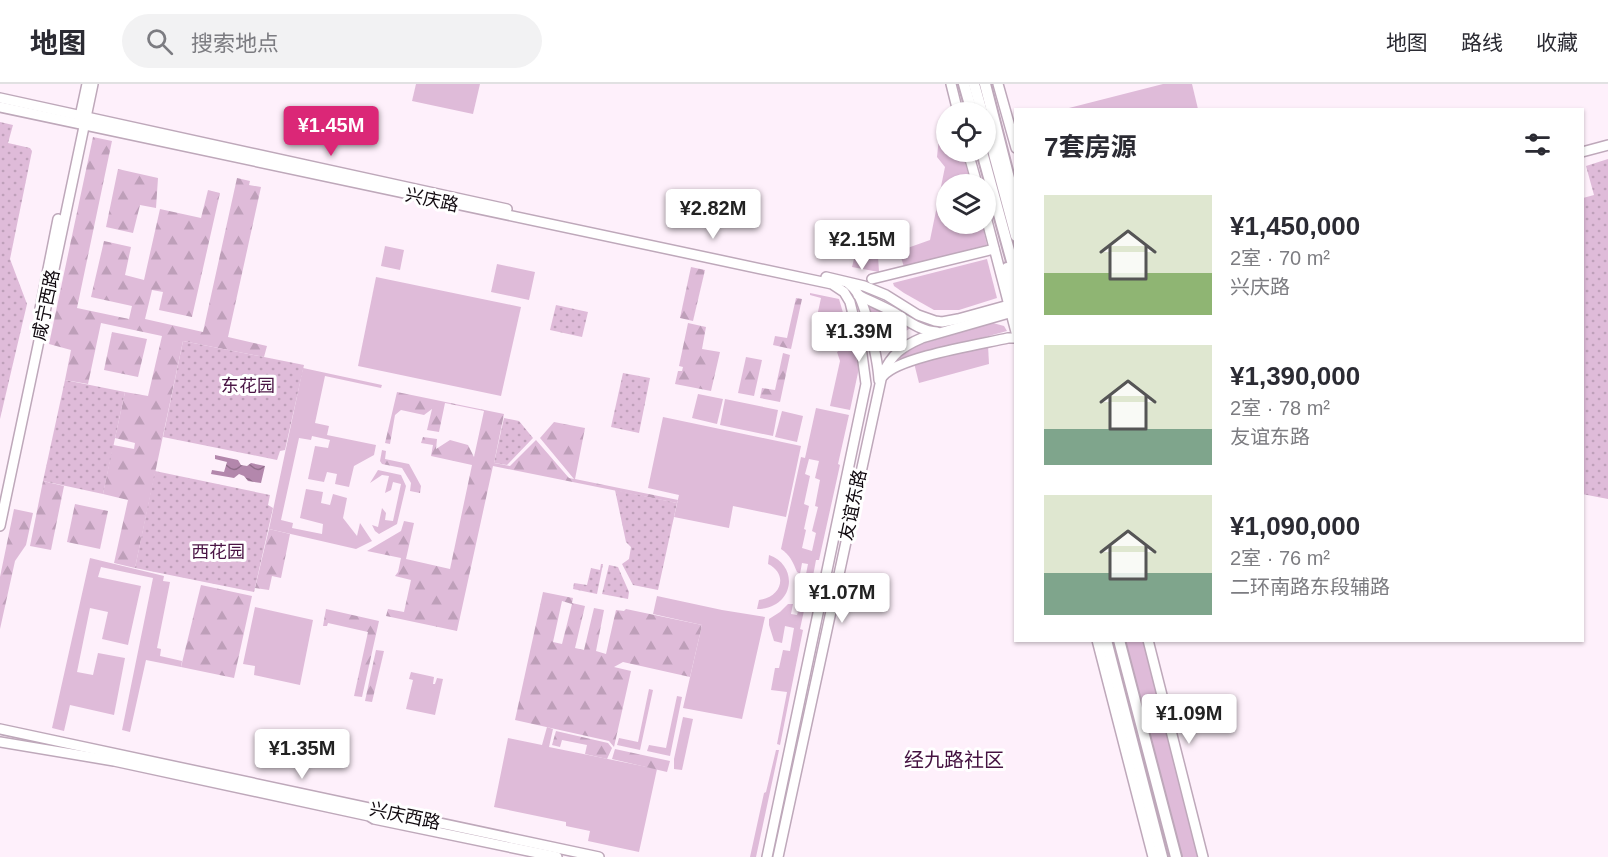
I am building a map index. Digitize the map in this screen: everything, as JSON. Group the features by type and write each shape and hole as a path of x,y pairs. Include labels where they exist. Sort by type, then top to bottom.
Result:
{"highway":[{"path":"959,84 964,102"},
{"path":"964,84 969,102"},
{"path":"974,84 979,102"},
{"path":"986,84 1014,198"},
{"path":"996,161 1014,229"},
{"path":"985,162 1014,269"},
{"path":"996,233 1013,306"},
{"path":"1107,642 1162,857"},
{"path":"1120,642 1176,857"}],"main road":[{"name":"咸宁西路","path":"0,526 41,332 82,121 87,84"},
{"name":"咸宁西路","path":"0,502 82,121 93,84"},
{"path":"951,84 956,102"},
{"path":"986,84 1014,183"},
{"path":"998,84 1014,141"},
{"name":"兴庆路","path":"0,98 82,121 832,284 855,302"},
{"name":"兴庆路","path":"0,107 82,121 844,281 886,295 918,315 942,322 1013,306"},
{"path":"1584,151 1608,145"},
{"path":"1584,157 1608,151"},
{"path":"876,360 893,355 910,343 1013,306 990,234"},
{"path":"872,279 994,249"},
{"path":"844,281 853,287 855,302"},
{"path":"855,302 864,291 872,290"},
{"path":"855,302 861,301 880,382"},
{"path":"855,302 932,332 944,331"},
{"name":"友谊东路","path":"767,857 866,384 855,302"},
{"path":"41,332 52,309"},
{"path":"880,382 888,370 917,359 1014,338"},
{"name":"友谊东路","path":"778,857 880,382 893,355"},
{"path":"1098,642 1153,857"},
{"path":"1149,642 1203,857"},
{"name":"兴庆西路","path":"0,729 599,857"},
{"name":"兴庆西路","path":"0,742 114,761 557,857"}],"green space":[{"path":"416,84 480,84 473,114 412,101"},
{"path":"1163,84 1192,84 1198,108 1069,108"},
{"path":"0,122 13,125 8,143 30,148 32,151 10,259 27,304 0,419"},
{"path":"93,137 112,141 77,308 129,319 132,306 91,297 104,241 131,247 125,275 144,280 160,209 201,218 208,190 220,193 192,317 159,310 163,292 152,290 145,319 203,332 237,178 250,181 249,185 261,187 228,337 267,346 264,357 183,341 135,568 114,563 128,500 103,494 113,445 134,449 135,443 115,438 125,392 148,396 162,336 101,323 88,384 65,380 71,350 49,344"},
{"path":"1608,159 1608,499 1584,494 1584,198 1594,195 1586,166"},
{"path":"941,162 965,162 968,174 944,174 945,167"},
{"path":"118,169 158,178 156,208 140,205 133,233 106,227"},
{"path":"936,211 936,234 984,234 987,245 904,267 899,251 930,240"},
{"path":"385,246 404,250 400,270 381,266"},
{"path":"856,251 878,256 879,272 852,267"},
{"path":"987,259 997,298 959,310 934,310 904,293 893,283"},
{"path":"497,264 535,272 529,300 491,292"},
{"path":"691,267 705,270 693,321 680,318"},
{"path":"376,277 521,307 501,396 358,366"},
{"path":"810,293 839,299 859,368 850,410 830,406 840,361 837,352 844,347 838,330 829,329 827,334 822,335 824,325 816,321 821,298 810,295"},
{"path":"796,298 802,299 791,349 773,345 775,336 787,338"},
{"path":"556,305 588,312 582,337 550,330"},
{"path":"870,307 876,307 909,325 909,329 881,347 869,314"},
{"path":"688,323 706,327 702,349 720,352 711,391 675,384 678,371 682,371 683,367 679,366"},
{"path":"993,323 1004,326 1007,331 898,361 898,356 905,349"},
{"path":"112,332 147,339 138,377 104,370"},
{"name":"东花园","path":"183,341 304,365 285,450 280,451 277,460 163,437"},
{"path":"988,345 989,364 919,383 914,363"},
{"path":"783,353 790,355 780,402 760,398 762,388 775,390"},
{"path":"746,357 762,360 754,396 738,393"},
{"path":"303,368 382,385 381,388 325,376 315,423 329,426 327,435 376,445 374,455 354,466 349,487 335,484 337,474 327,472 324,482 308,479 315,446 328,448 330,440 312,436 311,440 299,438 281,520 293,523 292,528 322,534 323,524 300,518 306,489 323,492 321,503 330,505 333,494 347,498 343,518 357,536 360,523 372,541 356,549 269,529"},
{"path":"623,373 650,378 639,433 611,427"},
{"path":"65,380 125,392 103,494 43,481"},
{"path":"397,392 504,414 494,463 510,466 536,440 569,478 574,479 540,438 554,422 585,428 575,479 678,500 677,503 493,466 457,631 386,616 388,609 404,612 411,580 395,576 401,558 367,551 401,531 404,521 414,523 406,559 450,569 472,465 431,456 433,445 421,443 423,437 437,439 436,449 450,440 468,445 474,457 484,411 445,403 439,432 427,430 432,409 424,415 401,410 395,415 390,444 385,443"},
{"path":"698,394 723,399 717,424 692,418"},
{"path":"725,399 778,410 773,436 720,425"},
{"path":"816,408 849,415 819,560 816,560 813,576 806,574 808,564 802,563 800,574 797,572 791,559 781,549 801,457 805,458","holes":["809,459 819,461 815,478 820,480 815,506 818,507 812,531 816,533 812,551 802,548 809,506 804,504 810,476 805,474"]},
{"path":"782,411 803,416 797,442 775,437"},
{"path":"663,417 801,446 786,517 733,506 729,528 674,517 679,495 648,488"},
{"path":"504,418 519,421 533,438 507,465 494,463"},
{"path":"382,450 386,451 385,459 409,464 421,486 420,493 410,491 411,483 402,468 382,464 380,461"},
{"path":"378,470 401,475 406,486 397,524 379,534 372,525 378,527 382,508 386,513 385,520 393,521 401,484 393,482 391,490 385,493 389,476 382,475 370,483"},
{"name":"西花园","path":"155,471 270,495 268,505 273,508 254,592 135,568"},
{"path":"43,481 64,486 51,550 30,546"},
{"path":"615,490 677,503 658,590 633,585 622,564 629,559 631,547 626,542"},
{"path":"75,504 108,511 100,549 67,542"},
{"path":"14,509 33,513 26,545 15,561 0,629 0,577"},
{"path":"269,529 290,534 281,578 272,576 269,590 255,588"},
{"path":"769,555 779,560 785,568 789,577 788,586 779,602 757,609 759,600 773,595 780,585 779,574 768,564"},
{"path":"90,558 164,576 163,581 170,582 157,648 161,649 160,656 182,661 181,667 146,660 130,732 122,730 153,578 101,567 98,577 141,586 128,645 102,639 108,612 90,608 77,672 93,675 98,653 125,658 114,715 70,705 64,731 52,728"},
{"path":"603,564 597,594 573,589 574,583 587,585 591,568 600,570"},
{"path":"609,565 618,567 629,592 628,599 602,594"},
{"path":"201,585 252,596 234,678 181,667"},
{"path":"543,592 573,598 572,603 585,606 575,648 584,650 594,608 604,610 596,651 606,654 616,610 626,609 702,625 690,677 623,662 614,667 631,671 614,747 609,741 515,720","holes":["562,601 572,604 562,644 553,642"]},
{"path":"657,596 765,617 742,719 683,708 702,625 653,614"},
{"path":"788,604 793,604 791,614 797,615 800,605 805,606 800,629 803,630 780,745 777,744 787,692 771,690 775,668 779,668 783,650 790,651 794,628 785,626 782,643 774,641 769,619"},
{"path":"255,607 313,620 300,685 254,675 255,666 243,664"},
{"path":"326,609 379,621 362,697 354,696 368,632 328,623 327,626 323,626"},
{"path":"1122,642 1143,642 1199,857 1182,857"},
{"path":"376,650 384,651 372,702 365,701"},
{"path":"411,672 434,677 433,684 437,678 443,679 435,715 406,709 413,680 409,679"},
{"path":"649,689 653,690 640,750 617,745 619,738 638,742"},
{"path":"677,696 682,697 670,756 647,751 649,745 666,748"},
{"path":"683,717 693,719 682,770 674,769 674,759"},
{"path":"547,727 553,729 549,747 657,769 639,852 588,841 590,831 566,826 566,822 494,807 508,738 542,745"},
{"path":"556,731 608,743 612,748 607,759 585,754 587,745 562,740 560,747 552,745"},
{"path":"615,749 670,761 667,772 612,759"},
{"path":"776,750 779,750 756,857 750,857 764,793"}],"water":[{"path":"215,455 238,460 241,465 247,466 251,463 265,466 261,483 248,481 239,474 234,478 211,474 212,470 224,472 227,462 215,459"}],"district":[{"name":"经九路社区","path":"954,760"}]}
